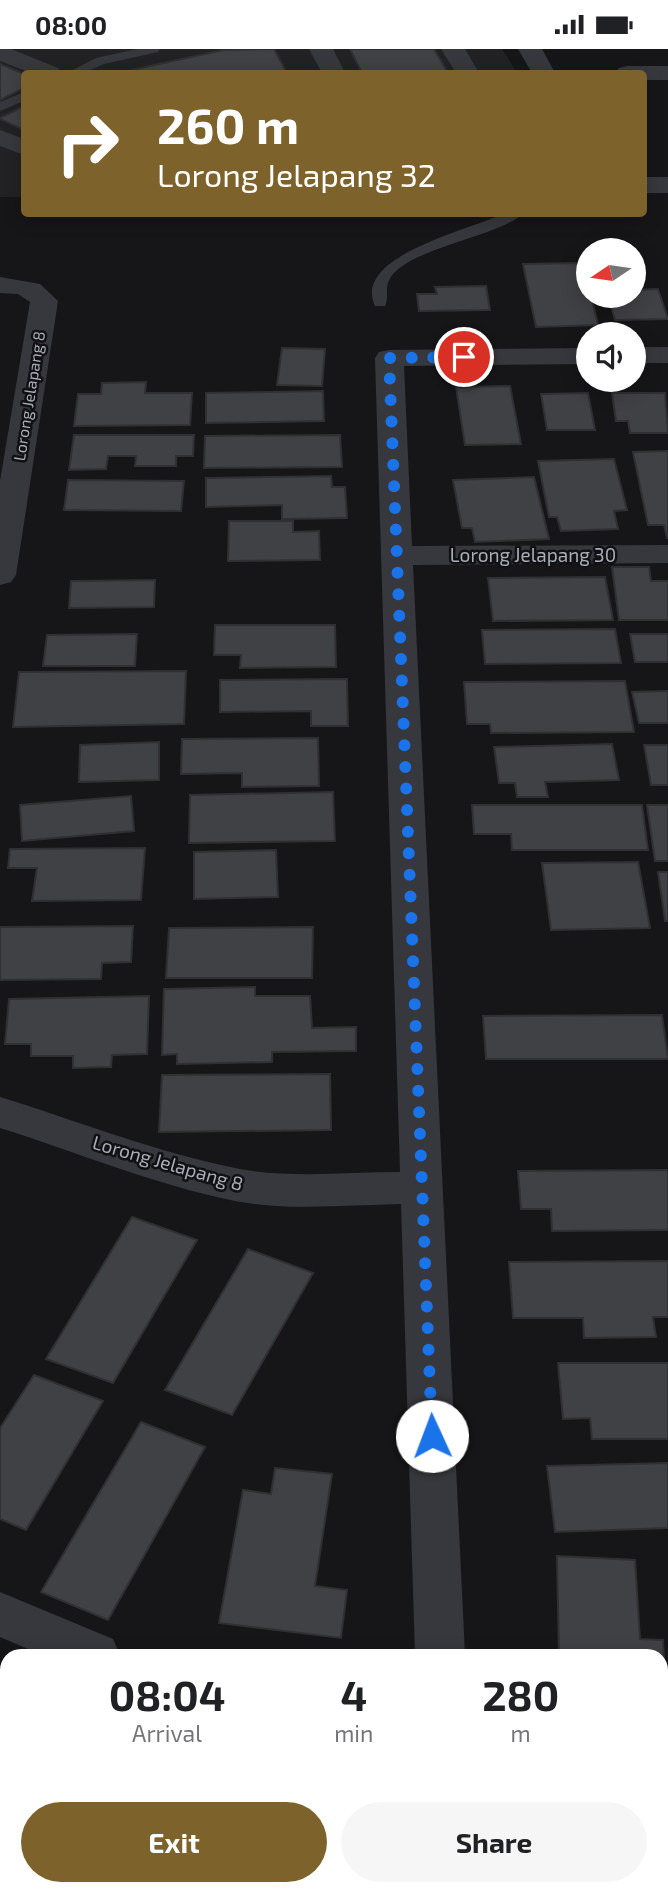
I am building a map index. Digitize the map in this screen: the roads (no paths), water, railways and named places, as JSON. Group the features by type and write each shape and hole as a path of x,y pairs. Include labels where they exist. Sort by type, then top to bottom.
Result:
{"street":[{"path":"321,49 332,70"},
{"path":"453,49 465,70"},
{"path":"530,49 541,70"},
{"path":"0,53 42,70"},
{"path":"647,73 668,73"},
{"path":"0,137 21,147"},
{"path":"647,185 668,185"},
{"name":"Lorong Jelapang 8","path":"0,285 28,288 37,292 44,301 10,455 0,575"},
{"path":"646,355 668,355"},
{"path":"440,1649 424,1188 389,358 576,356"},
{"name":"Lorong Jelapang 30","path":"398,556 668,554"},
{"name":"Lorong Jelapang 8","path":"0,1112 186,1172 237,1185 289,1189 424,1188"},
{"path":"0,1615 81,1649"}],"lane":[{"path":"80,70 100,61 154,49"},
{"path":"0,107 21,97"},
{"path":"380,303 380,285 386,273 434,246 507,217"}]}
